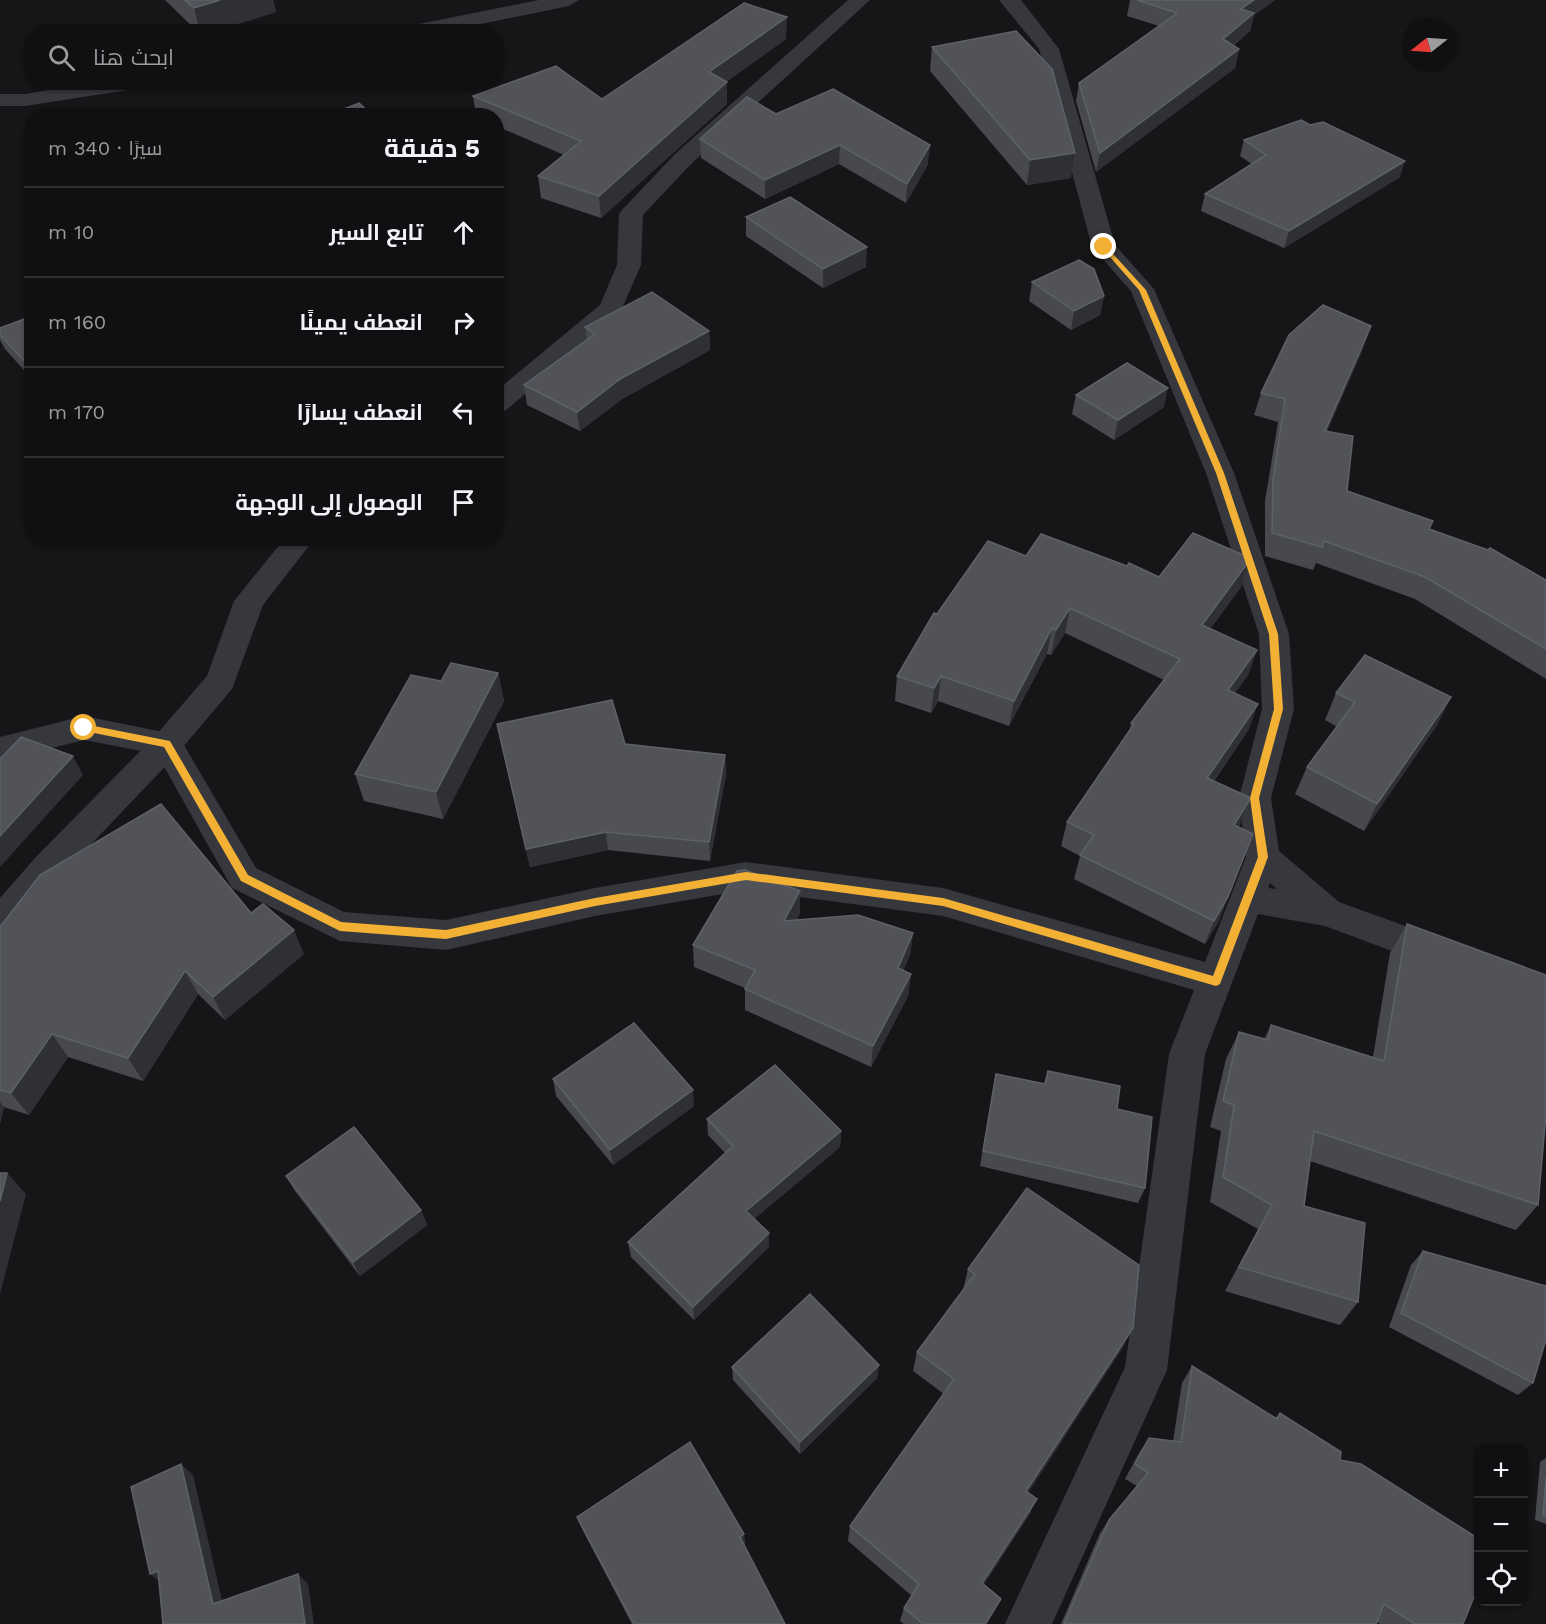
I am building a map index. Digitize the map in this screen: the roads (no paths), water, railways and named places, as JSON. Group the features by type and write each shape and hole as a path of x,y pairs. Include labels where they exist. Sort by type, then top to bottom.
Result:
{"street":[{"path":"449,24 569,0"},
{"path":"504,398 611,308 629,265 632,214 683,159 861,0"},
{"path":"1009,0 1019,9 1049,49 1104,247 1142,290 1220,473 1274,634 1278,709 1254,798 1263,857 1187,1054 1146,1370 1028,1624"},
{"path":"0,100 25,100 89,90"},
{"path":"0,922 47,868 167,744 221,681 249,601 294,546"},
{"path":"0,749 84,728 167,744 244,878 340,926 446,935 595,902 746,876 943,902 1216,981"},
{"path":"1263,857 1327,912"},
{"path":"1247,898 1327,912 1470,966"}]}
